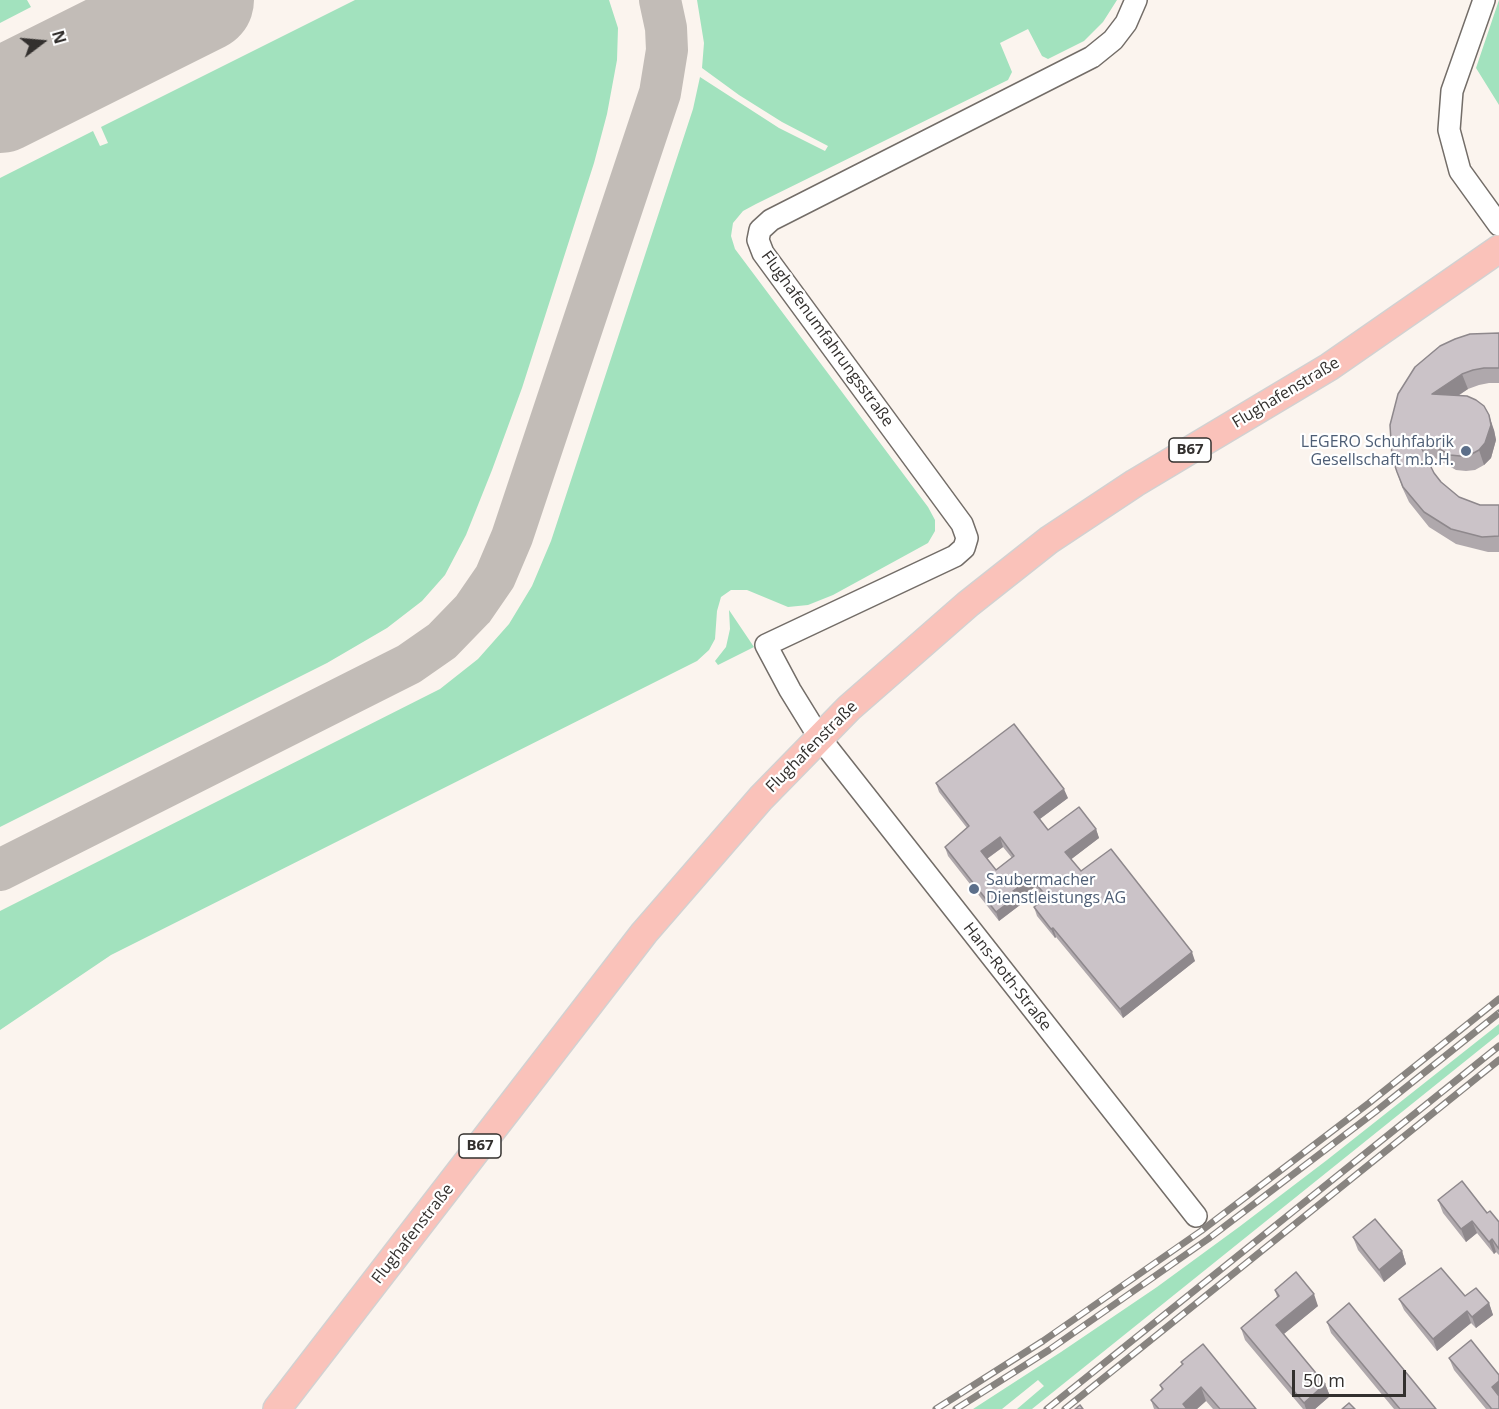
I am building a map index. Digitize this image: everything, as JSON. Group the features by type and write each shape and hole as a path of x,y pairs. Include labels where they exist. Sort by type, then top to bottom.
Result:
{"main road":[{"name":"Flughafenstraße","path":"277,1409 644,933 729,834 819,737 938,630 1049,540 1135,483 1355,350 1499,249"}],"street":[{"name":"Flughafenumfahrungsstraße","path":"819,737 766,645 955,556 964,548 967,538 962,524 763,253 758,240 760,230 771,220 1092,57 1113,40 1126,23 1136,0"},
{"path":"1484,0 1452,91 1449,130 1460,171 1499,225"},
{"name":"Hans-Roth-Straße","path":"819,737 1196,1216"}],"green space":[{"path":"0,0 27,0 31,7 0,23"},
{"path":"355,0 609,0 618,28 617,60 607,114 594,163 522,388 466,535 445,575 422,601 387,628 327,663 0,827 0,178 93,131 100,146 108,143 101,127"},
{"path":"697,0 1117,0 1103,22 1084,41 1048,59 1042,56 1028,29 1000,43 1012,72 1008,80 756,204 743,211 733,223 731,236 735,249 928,507 935,520 935,531 928,543 833,595 808,605 788,607 747,590 731,590 721,597 717,611 715,639 709,650 697,661 111,955 0,1030 0,911 440,689 478,659 509,624 532,586 551,541 693,109 700,77 779,128 825,151 828,146 782,122 702,68 704,43"},
{"path":"1499,0 1499,105 1476,68"},
{"path":"729,610 754,647 718,665 715,661 726,647 730,629"},
{"path":"1499,1024 1499,1034 1032,1409 1017,1409 1044,1386 1038,1380 1002,1409 973,1409 1157,1287 1239,1227"}],"building":[{"name":"LEGERO Schuhfabrik Gesellschaft m.b.H.","path":"1499,333 1499,368 1484,368 1462,374 1432,394 1467,396 1484,406 1491,425 1485,443 1470,455 1450,455 1415,435 1434,473 1459,497 1480,505 1499,505 1499,536 1482,537 1451,529 1424,512 1403,487 1392,457 1390,425 1398,394 1415,367 1440,346 1455,339 1470,334"},
{"path":"1014,724 1064,789 1034,812 1048,830 1079,807 1096,829 1065,852 1081,871 1111,849 1192,952 1120,1009 1034,907 1047,897 1031,878 1013,891 1017,896 996,912 945,847 969,826 936,783","holes":["1000,837 1014,856 996,870 981,851"]},
{"path":"1462,1181 1487,1213 1490,1211 1499,1222 1499,1249 1492,1239 1489,1242 1472,1221 1461,1229 1438,1200"},
{"path":"1375,1219 1402,1251 1379,1270 1353,1237"},
{"path":"1441,1268 1465,1296 1476,1288 1489,1303 1472,1317 1467,1311 1433,1339 1399,1299"},
{"path":"1296,1272 1314,1294 1276,1325 1325,1384 1304,1403 1241,1328 1279,1296 1275,1290"},
{"path":"1349,1303 1436,1409 1400,1409 1327,1322"},
{"path":"1471,1340 1499,1375 1499,1381 1492,1387 1499,1396 1499,1409 1491,1409 1449,1358"},
{"path":"1203,1344 1256,1409 1220,1409 1201,1387 1183,1404 1187,1409 1159,1409 1151,1400 1163,1389 1160,1385 1183,1364 1181,1362"},
{"path":"1349,1403 1355,1409 1342,1409"}],"taxiway":[{"path":"0,870 409,664 442,641 473,609 495,577 512,537 660,93 667,50 666,28 660,0"}],"runway":[{"path":"0,101 202,0"}],"railway":[{"path":"936,1409 1043,1341 1201,1231 1369,1103 1499,999"},
{"path":"956,1409 1049,1350 1208,1239 1375,1112 1499,1013"},
{"path":"1047,1409 1499,1046"},
{"path":"1065,1409 1499,1060"}],"place":[{"name":"LEGERO Schuhfabrik Gesellschaft m.b.H.","path":"1466,451"},
{"name":"Saubermacher Dienstleistungs AG","path":"974,889"}]}
